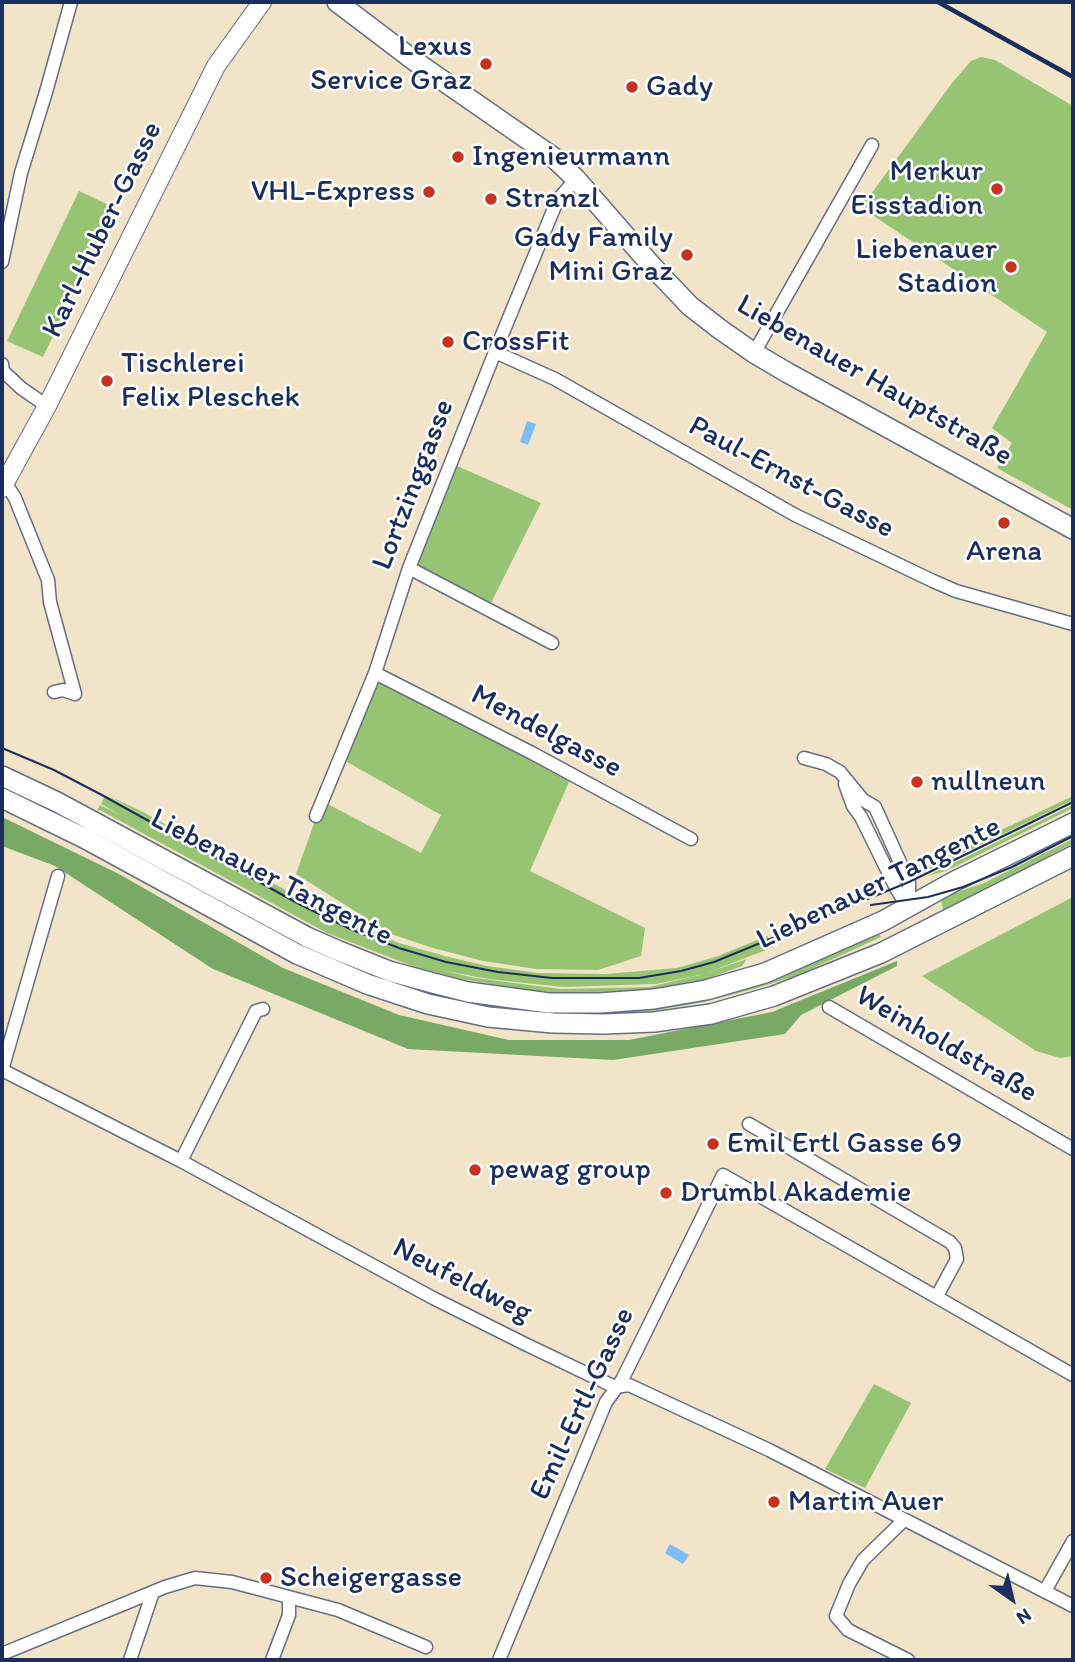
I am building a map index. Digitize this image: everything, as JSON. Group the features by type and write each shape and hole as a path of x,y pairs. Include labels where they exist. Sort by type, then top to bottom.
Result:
{"main road":[{"name":"Karl-Huber-Gasse","path":"3,485 47,406 216,66 262,2"},
{"name":"Liebenauer Hauptstraße","path":"337,2 416,62 553,157 690,306 754,353 1073,529"},
{"name":"Liebenauer Tangente","path":"2,776 57,802 307,937 339,951 389,971 433,984 549,1003 654,999 706,990 765,974 909,908 953,882 1073,823"},
{"name":"Liebenauer Tangente","path":"2,798 84,838 298,954 367,984 428,1004 488,1017 552,1023 653,1022 711,1014 745,1005 814,982 921,933 1073,856"},
{"path":"909,908 921,933"}],"street":[{"path":"2,262 21,173 71,2"},
{"path":"754,353 872,145"},
{"name":"Lortzinggasse","path":"316,816 374,673 409,568 495,352 557,201 576,179"},
{"name":"Paul-Ernst-Gasse","path":"495,352 555,379 796,514 933,581 956,591 1073,624"},
{"path":"2,364 3,371 21,388 47,406"},
{"path":"3,485 15,498 48,580 50,602 75,694 63,690 54,692"},
{"path":"409,568 552,643"},
{"name":"Mendelgasse","path":"374,673 532,753 691,839"},
{"path":"804,758 826,764 840,772 853,806 909,908"},
{"path":"2,1070 58,876"},
{"name":"Weinholdstraße","path":"829,1007 1073,1149"},
{"path":"181,1161 256,1011 263,1009"},
{"name":"Neufeldweg","path":"2,1070 181,1161 433,1297 615,1387 629,1385 769,1450 1073,1606"},
{"path":"749,1124 950,1242 955,1248 957,1259 937,1296 1073,1375"},
{"name":"Emil-Ertl-Gasse","path":"499,1660 606,1402 621,1380 723,1175 937,1296"},
{"path":"904,1520 863,1560 849,1584 836,1616 848,1630 908,1660"},
{"path":"1045,1591 1073,1541"},
{"path":"2,1654 153,1592 195,1578 232,1582 338,1611 426,1647"},
{"path":"130,1660 153,1592"},
{"path":"272,1660 289,1615 289,1599"}],"green space":[{"name":"Liebenauer Stadion","path":"981,57 995,60 1073,106 1073,510 997,468 1012,443 992,428 1047,332 859,206 874,190 952,83 971,61"},
{"path":"79,191 115,208 43,357 7,341"},
{"path":"455,465 541,503 491,603 424,571 416,561"},
{"path":"375,673 572,775 530,871 645,928 641,956 598,970 536,969 483,961 367,926 363,916 296,874 322,801 421,853 441,815 340,758"},
{"path":"2,784 412,987 459,1000 564,1012 794,969 878,931 881,937 798,975 704,1002 657,1010 604,1015 518,1012 460,1003 411,991 300,946 2,789"},
{"path":"105,795 155,822 107,795 324,911 399,943 487,966 538,973 605,974 677,968 718,956 767,936 774,947 706,973 747,959 742,966 704,980 652,990 579,994 527,990 462,979 420,969 327,933 100,810 97,811 100,805 120,815 101,804","holes":["441,970 488,979 563,987 656,984 704,974 649,987 561,989 475,978"]},
{"path":"1073,796 1073,800 962,854 919,874 915,871"},
{"path":"1073,805 1073,808 946,871 927,876"},
{"path":"2,817 119,874 283,968 399,1015 509,1040 629,1040 772,1012 897,961 897,966 801,1015 785,1034 613,1060 408,1049 213,969 55,866 2,846"},
{"path":"1073,839 1073,843 958,905 943,909 941,900 948,895 984,883"},
{"path":"1073,897 1073,1056 1060,1058 1036,1051 922,976"},
{"path":"874,1384 911,1403 865,1488 825,1469"}],"water":[{"path":"527,421 536,424 528,445 520,442"},
{"path":"670,1544 689,1555 683,1564 665,1553"}],"tram line":[{"path":"2,748 54,770 299,904 350,929 446,962 498,972 552,978 639,978 714,962 909,882 1073,802"},
{"path":"871,905 928,897 963,887 1012,867 1073,836"}],"railway":[{"path":"938,2 1073,77"}],"place":[{"name":"Lexus Service Graz","path":"486,64"},
{"name":"Gady","path":"632,87"},
{"name":"Ingenieurmann","path":"458,157"},
{"name":"Merkur Eisstadion","path":"997,189"},
{"name":"VHL-Express","path":"429,192"},
{"name":"Stranzl","path":"491,199"},
{"name":"Gady Family Mini Graz","path":"687,255"},
{"name":"Liebenauer Stadion","path":"1011,267"},
{"name":"CrossFit","path":"448,342"},
{"name":"Tischlerei Felix Pleschek","path":"107,381"},
{"name":"Arena","path":"1004,523"},
{"name":"nullneun","path":"917,782"},
{"name":"Emil Ertl Gasse 69","path":"713,1144"},
{"name":"pewag group","path":"475,1170"},
{"name":"Drumbl Akademie","path":"666,1193"},
{"name":"Martin Auer","path":"774,1502"},
{"name":"Scheigergasse","path":"266,1578"}]}
